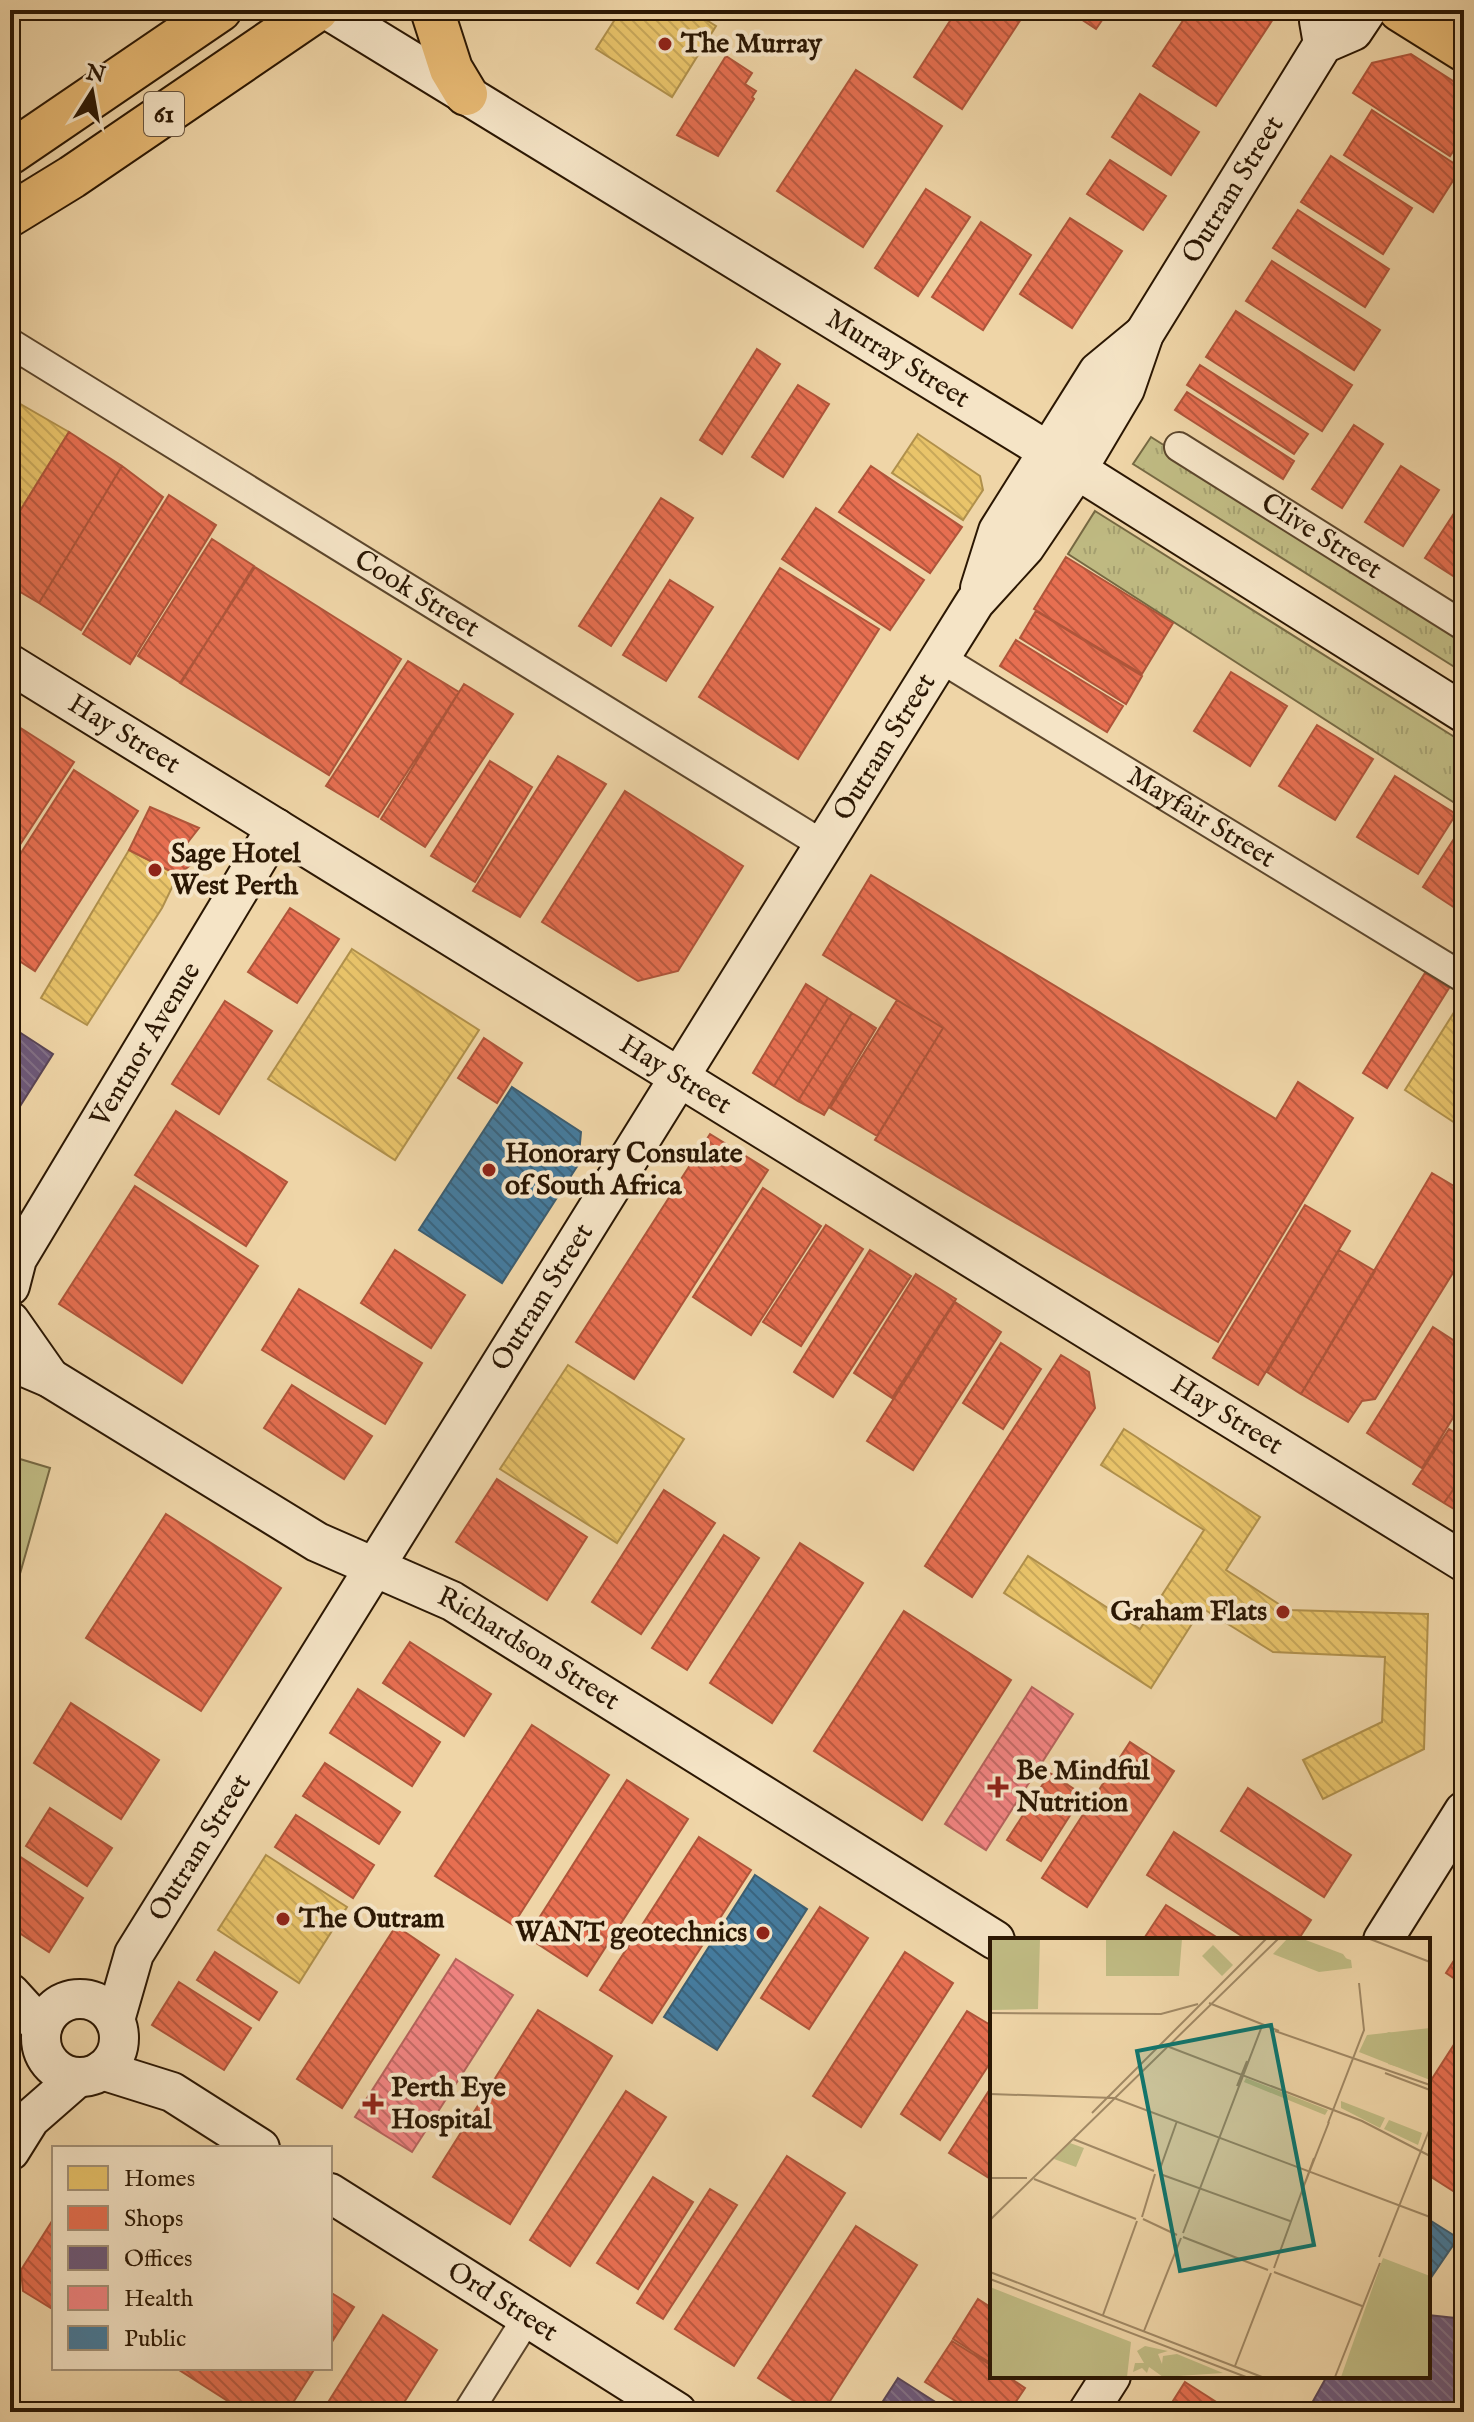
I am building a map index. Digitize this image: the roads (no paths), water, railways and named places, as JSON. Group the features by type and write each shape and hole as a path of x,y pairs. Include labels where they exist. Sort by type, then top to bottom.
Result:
{"main road":[{"name":"61","path":"10,153 220,10"},
{"name":"61","path":"10,215 72,177 317,10"},
{"path":"432,10 451,69 466,94"},
{"path":"1400,10 1464,50"}],"street":[{"name":"Murray Street","path":"328,10 1062,461 1464,713"},
{"name":"Outram Street","path":"56,2022 134,1954 975,602 998,531 1062,461 1098,372 1144,334 1324,27 1353,31 1367,10"},
{"name":"Cook Street","path":"10,343 825,846"},
{"name":"Clive Street","path":"1179,447 1464,626"},
{"name":"Mayfair Street","path":"940,658 1464,978"},
{"name":"Hay Street","path":"10,664 1464,1562"},
{"name":"Ventnor Avenue","path":"12,1269 276,828"},
{"name":"Richardson Street","path":"10,1321 50,1378"},
{"name":"Richardson Street","path":"10,1361 50,1378 317,1542 452,1601 992,1938"},
{"path":"1384,1938 1464,1811"},
{"name":"Outram Street","path":"90,2073 118,2048 117,2026 134,1954"},
{"path":"11,1994 56,2022 106,2008 117,2026 172,2092 257,2146"},
{"path":"56,2022 65,2074 90,2073 172,2092"},
{"path":"10,2151 30,2119 56,2022"},
{"path":"30,2119 90,2073"},
{"name":"Ord Street","path":"332,2194 677,2412"},
{"path":"468,2412 527,2318"},
{"path":"1088,2412 1110,2378"}],"place":[{"name":"The Murray","path":"665,44"},
{"name":"Sage Hotel West Perth","path":"155,870"},
{"name":"Honorary Consulate of South Africa","path":"489,1170"},
{"name":"Graham Flats","path":"1283,1612"},
{"name":"Be Mindful Nutrition","path":"998,1787"},
{"name":"The Outram","path":"283,1919"},
{"name":"WANT geotechnics","path":"763,1933"},
{"name":"Perth Eye Hospital","path":"373,2104"}]}
